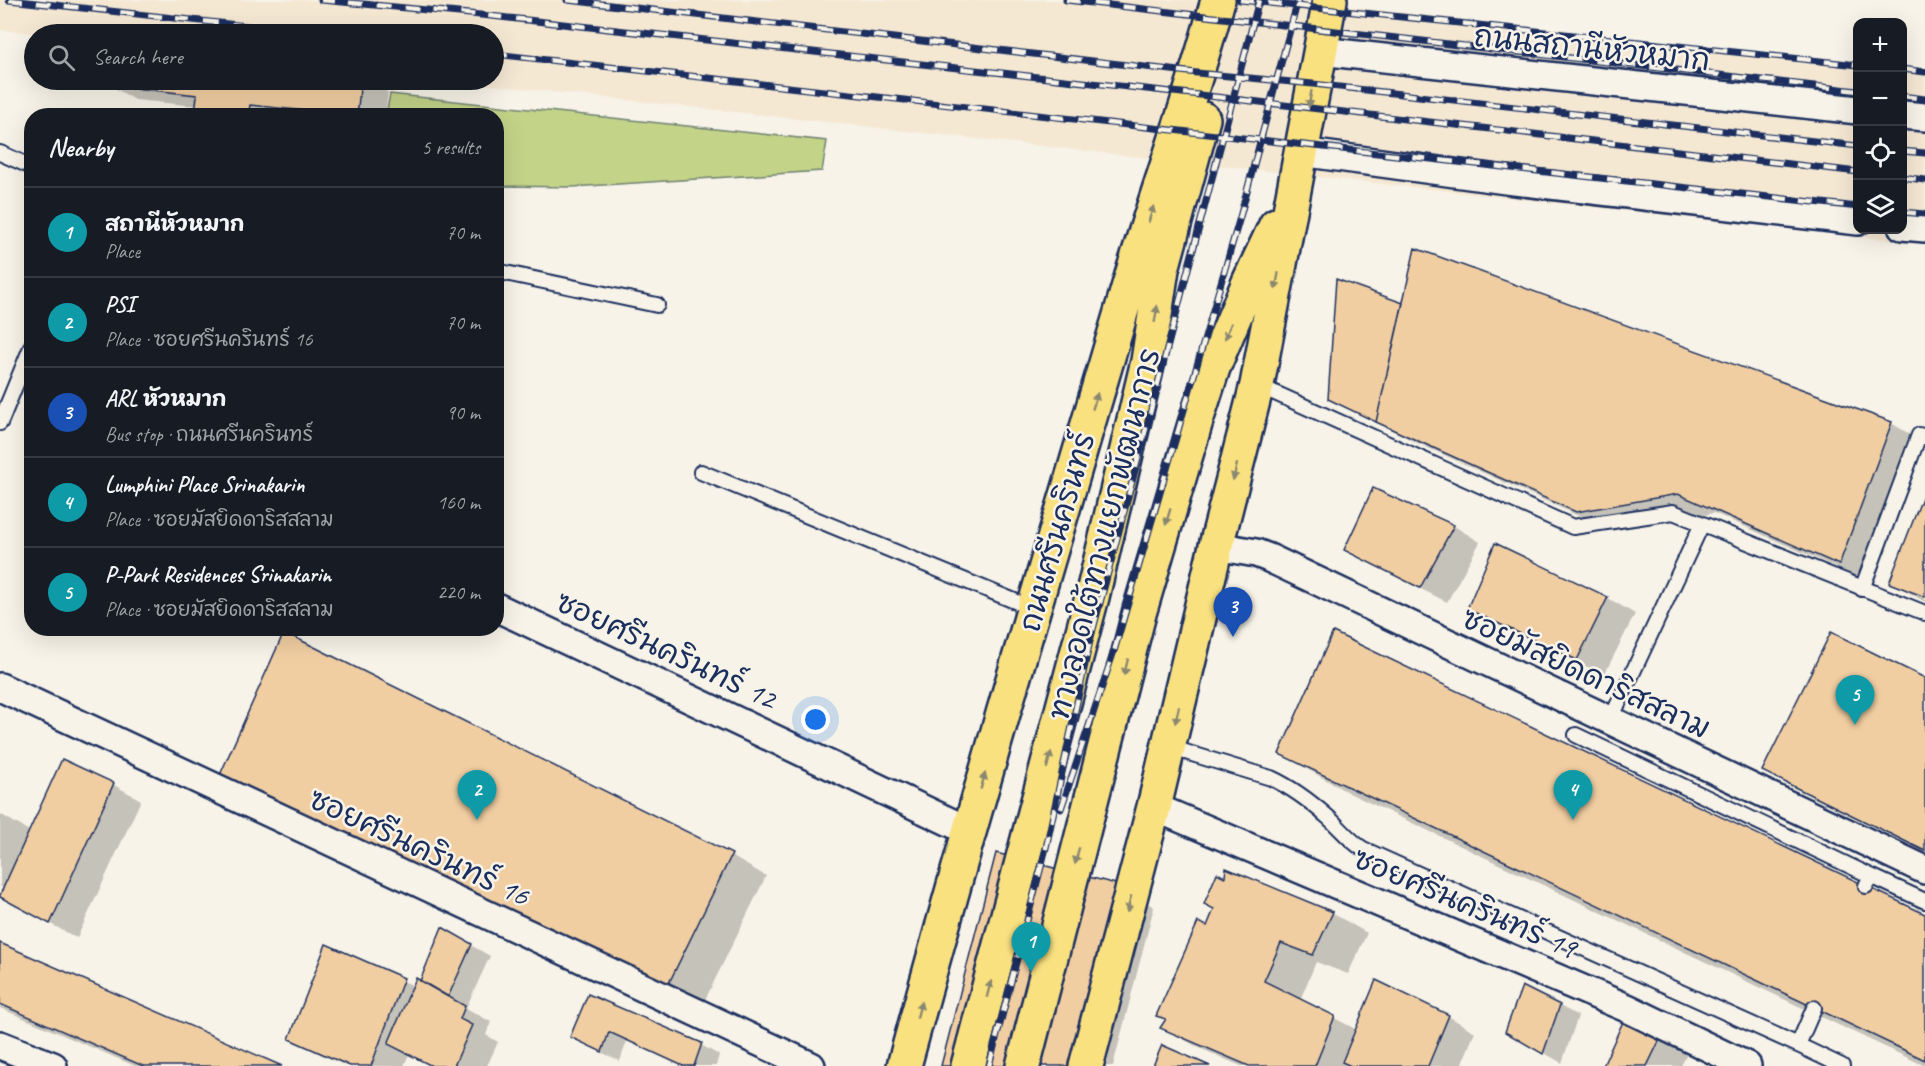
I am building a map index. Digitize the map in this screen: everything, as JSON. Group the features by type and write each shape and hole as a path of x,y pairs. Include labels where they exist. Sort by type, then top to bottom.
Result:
{"main road":[{"name":"ถนนศรีนครินทร์","path":"904,1066 1034,609 1146,229 1202,59 1218,0"},
{"name":"ทางลอดใต้ทางแยกพัฒนาการ","path":"968,1066 1092,597 1148,361 1162,269 1235,0"},
{"path":"1086,1066 1154,807 1216,546 1257,386 1330,0"},
{"name":"ทางลอดใต้ทางแยกพัฒนาการ","path":"1023,1066 1140,610 1195,424 1213,368 1298,168"}],"street":[{"name":"ถนนสถานีหัวหมาก","path":"1320,51 1853,110"},
{"path":"1907,115 1925,117"},
{"path":"1298,168 1506,180 1853,220"},
{"path":"1907,226 1925,228"},
{"name":"ซอยมัสยิดดาริสสลาม","path":"1216,546 1256,553 1269,558 1925,870"},
{"name":"ซอยศรีนครินทร์ 12","path":"504,611 969,831"},
{"name":"ซอยศรีนครินทร์ 16","path":"0,687 811,1066"},
{"name":"ซอยศรีนครินทร์ 19","path":"1154,807 1627,1008 1747,1066"},
{"path":"0,1045 53,1066"}],"lane":[{"path":"0,153 24,164"},
{"path":"504,273 657,305"},
{"path":"0,423 24,364"},
{"path":"1257,386 1573,527 1673,512 1925,613"},
{"path":"1862,589 1919,435 1925,437"},
{"path":"701,472 1034,609"},
{"path":"1610,721 1702,524"},
{"path":"1576,735 1868,881 1925,901"},
{"path":"1169,747 1271,778 1316,806 1363,849 1842,1066"},
{"path":"1798,1045 1814,1008"}],"shaded area":[{"path":"0,0 1291,0 1853,65 1853,234 1907,234 1907,71 1925,73 1925,244 504,87 504,24 24,24 24,32 0,30"}],"green space":[{"path":"390,94 827,141 822,171 572,187 504,186 504,108 387,108"}],"building":[{"path":"152,90 360,90 358,108 279,108 250,105 249,108 196,108 197,95"},
{"path":"1415,248 1892,422 1839,565 1678,494 1576,512 1376,422"},
{"path":"1336,279 1403,303 1376,422 1328,399"},
{"path":"1373,488 1454,525 1420,588 1344,550"},
{"path":"1925,490 1925,597 1889,583"},
{"path":"1495,543 1608,597 1577,660 1467,609"},
{"path":"1333,632 1925,914 1925,1060 1279,754"},
{"path":"1831,632 1925,678 1925,851 1762,771"},
{"path":"282,636 292,636 732,854 666,989 215,786"},
{"path":"62,759 114,783 50,924 0,895"},
{"path":"996,853 1120,885 1073,1066 941,1066"},
{"path":"1226,868 1333,912 1313,955 1281,943 1264,981 1335,1016 1315,1066 1249,1066 1160,1028 1166,1019 1156,1016 1198,922 1207,926 1214,909 1204,904 1217,873 1225,877"},
{"path":"442,927 472,944 448,997 420,981"},
{"path":"0,943 282,1066 143,1066 0,1004"},
{"path":"326,944 404,978 371,1066 350,1066 289,1039"},
{"path":"416,978 465,1006 460,1019 472,1025 454,1066 432,1066 388,1044"},
{"path":"1376,980 1449,1015 1428,1066 1351,1066 1342,1062"},
{"path":"1522,986 1560,1005 1543,1054 1505,1032"},
{"path":"588,994 702,1043 694,1066 683,1066 609,1032 602,1052 570,1037"},
{"path":"1626,1015 1663,1033 1647,1066 1603,1066"},
{"path":"1162,1045 1210,1066 1153,1066"}],"railway":[{"path":"9,0 229,24"},
{"path":"321,0 491,16 1191,94 1853,171"},
{"path":"567,0 1853,145"},
{"path":"1066,0 1853,90"},
{"path":"1240,0 1853,64"},
{"path":"989,1066 1046,848 1090,641 1259,0"},
{"path":"1061,809 1115,648 1240,217 1298,0"},
{"path":"504,55 1853,206"},
{"path":"1907,70 1925,72"},
{"path":"1907,97 1925,99"},
{"path":"1907,151 1925,153"},
{"path":"1907,178 1925,180"},
{"path":"1907,212 1925,214"}],"place":[{"name":"ARL หัวหมาก","path":"1233,637"},
{"name":"P-Park Residences Srinakarin","path":"1855,725"},
{"name":"PSI","path":"477,820"},
{"name":"Lumphini Place Srinakarin","path":"1573,820"},
{"name":"สถานีหัวหมาก","path":"1031,972"}]}
